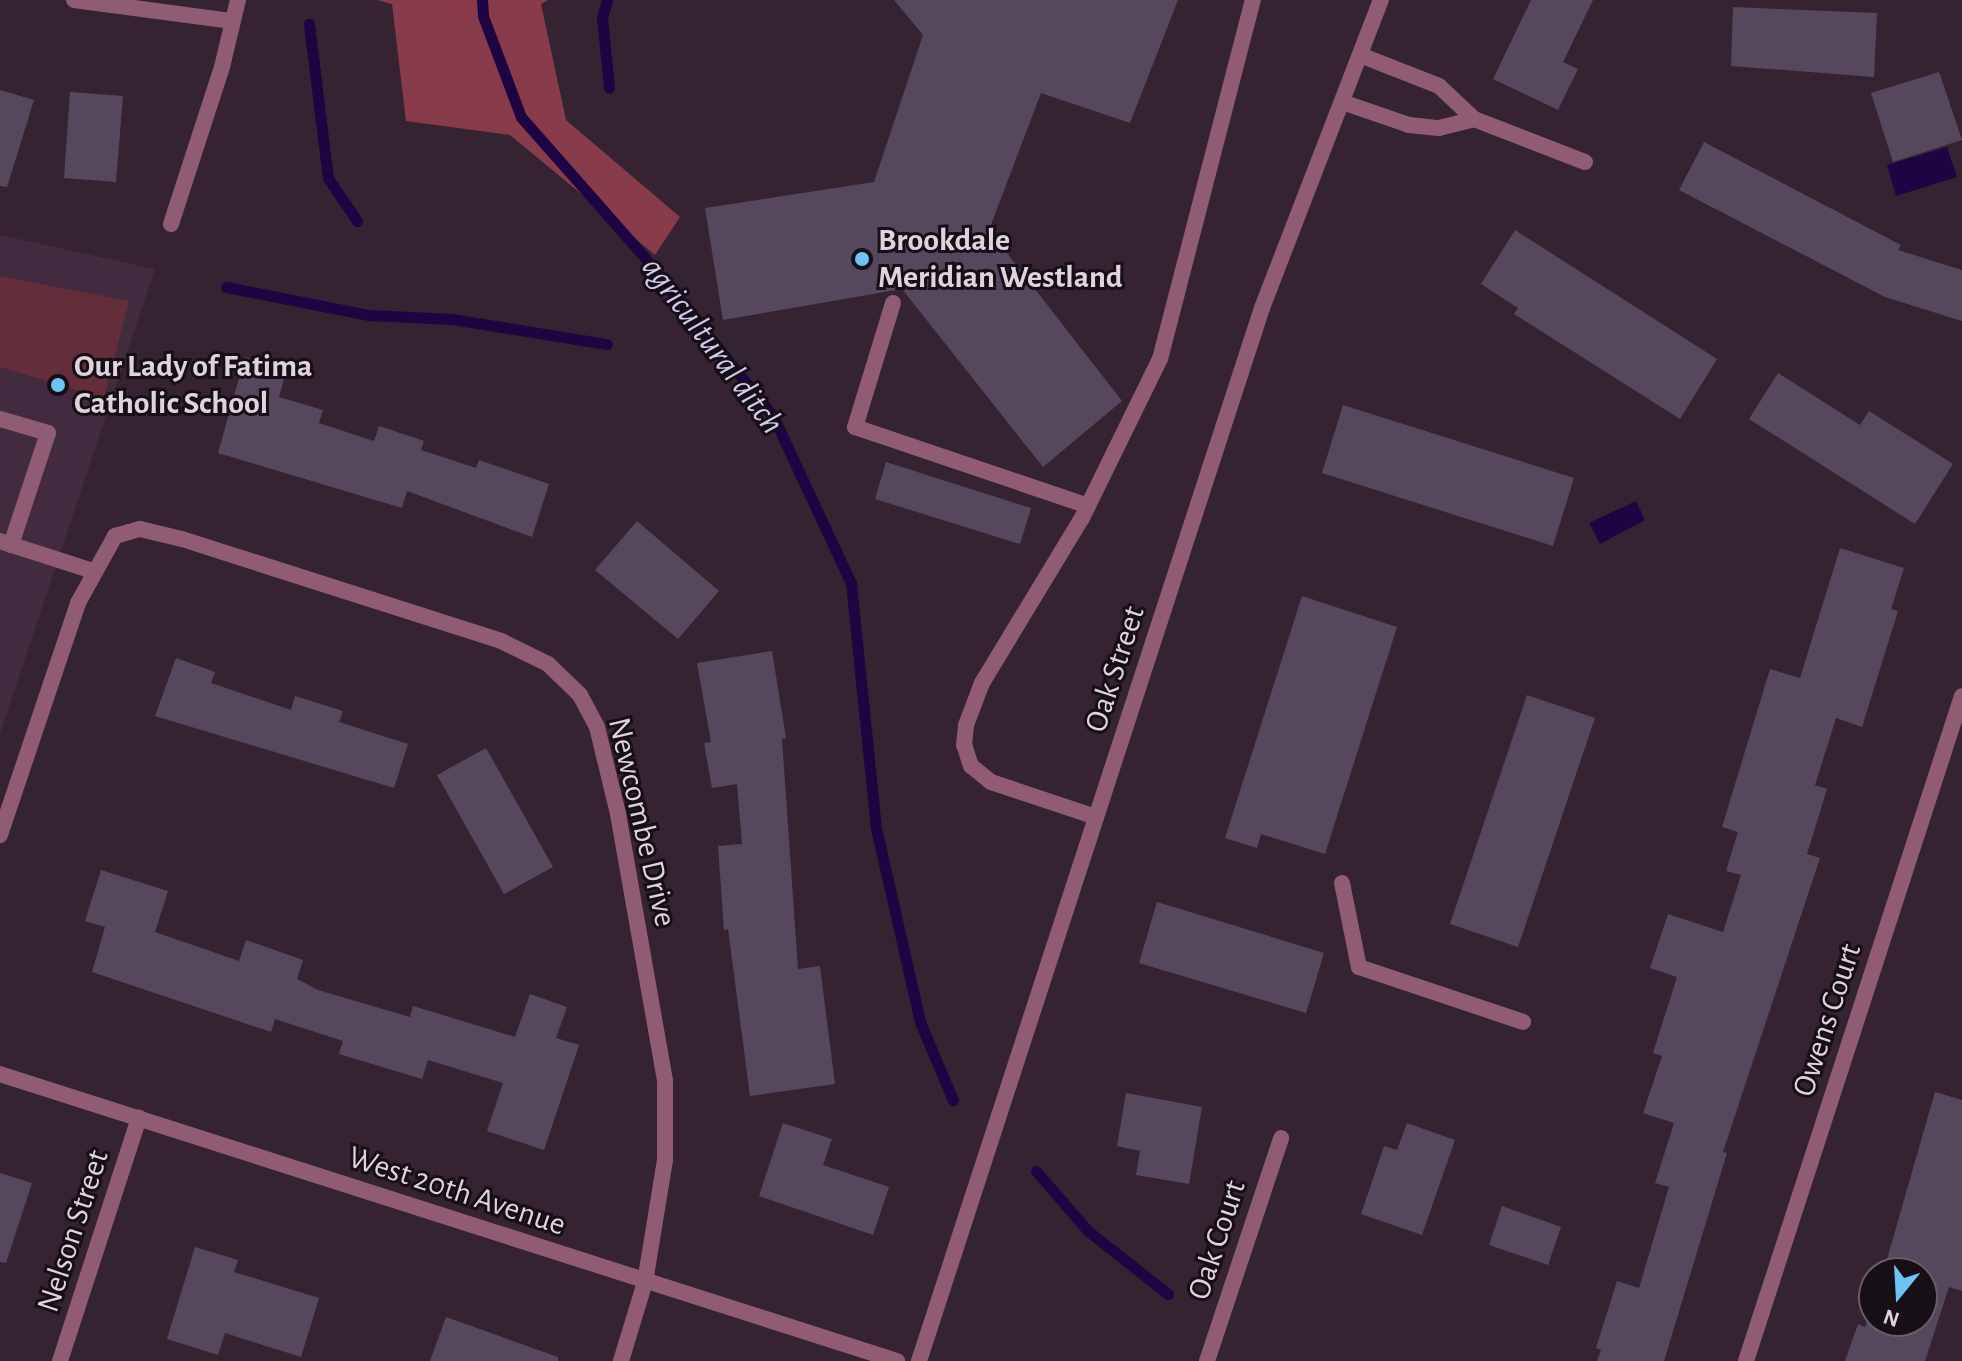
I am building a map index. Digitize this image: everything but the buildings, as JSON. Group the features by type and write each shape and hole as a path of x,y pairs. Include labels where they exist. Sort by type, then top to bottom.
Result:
{"street":[{"path":"74,0 231,21"},
{"path":"171,224 222,67 238,0"},
{"path":"1096,817 991,782 971,766 964,745 970,709 982,683 1088,506 1160,359 1253,0"},
{"name":"Oak Street","path":"919,1361 1262,308 1381,0"},
{"path":"1360,55 1439,86 1474,119 1585,162"},
{"path":"1342,102 1409,125 1439,128 1474,119"},
{"path":"893,303 855,427 1088,506"},
{"path":"0,419 48,433 6,543 93,571 0,835"},
{"name":"Newcombe Drive","path":"93,571 115,536 140,529 182,539 501,641 548,664 580,695 597,727 618,814 665,1081 665,1160 645,1282 621,1361"},
{"name":"Owens Court","path":"1746,1361 1962,696"},
{"path":"1342,883 1359,967 1523,1022"},
{"name":"West 20th Avenue","path":"0,1074 897,1361"},
{"name":"Nelson Street","path":"60,1361 139,1118"},
{"name":"Oak Court","path":"1207,1361 1281,1138"}],"shaded area":[{"path":"377,0 548,0 541,4 566,120 680,217 655,255 510,135 406,121 392,4"},
{"path":"1947,147 1957,177 1896,196 1887,165"},
{"name":"Our Lady of Fatima Catholic School","path":"0,235 155,269 0,734"},
{"path":"0,276 129,301 104,398 0,367"},
{"path":"1636,501 1645,520 1600,544 1589,523"}],"waterway":[{"name":"agricultural ditch","path":"482,0 483,16 521,117 641,253 773,416 851,583 876,828 920,1022 953,1100"},
{"path":"607,0 602,18 609,88"},
{"path":"309,24 328,178 357,221"},
{"path":"226,287 369,315 452,319 607,344"},
{"name":"agricultural ditch","path":"1036,1171 1088,1231 1168,1294"}],"place":[{"name":"Brookdale Meridian Westland","path":"862,259"},
{"name":"Our Lady of Fatima Catholic School","path":"58,385"}]}
